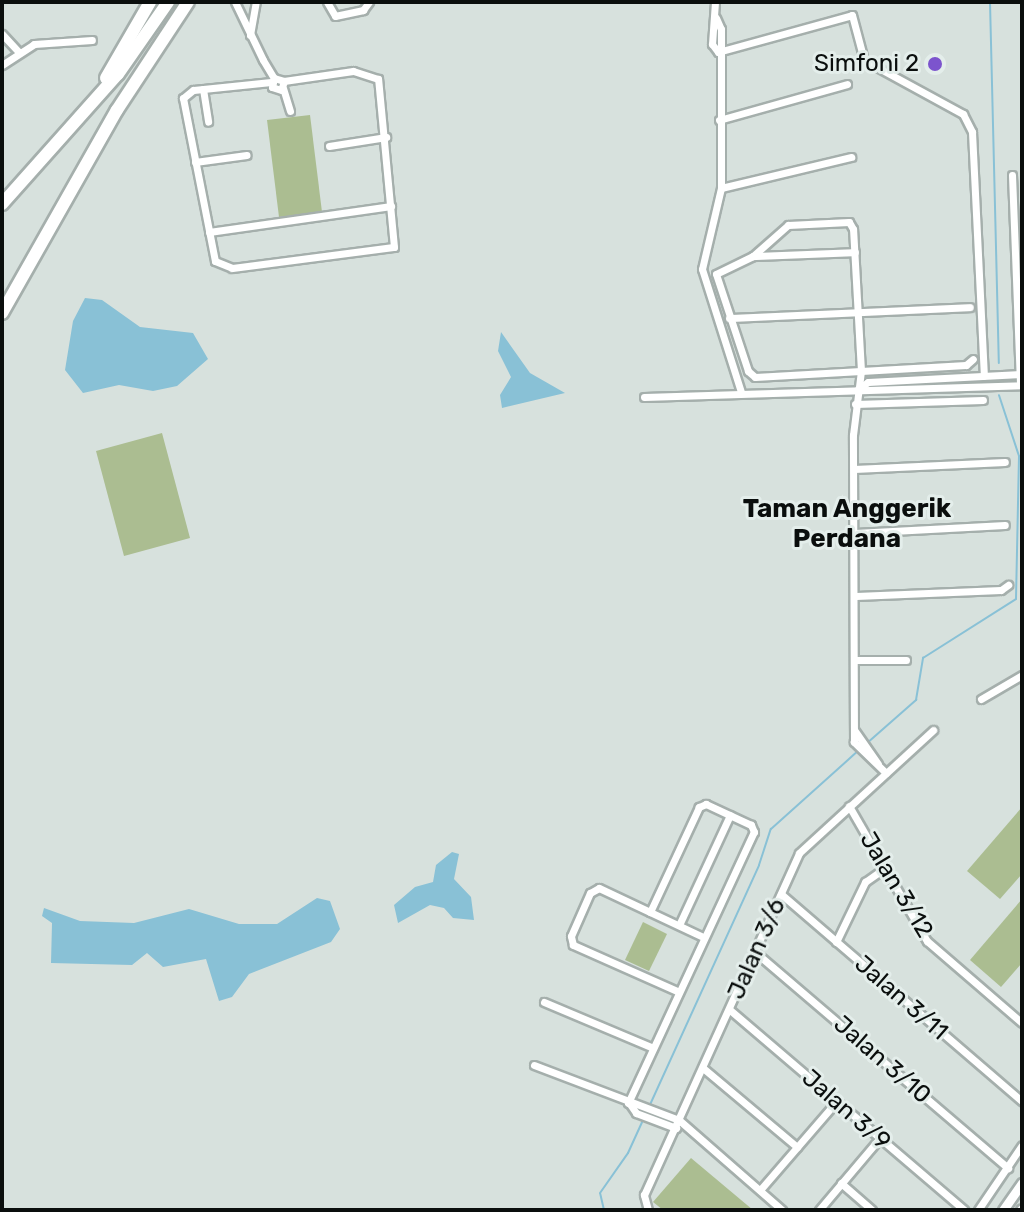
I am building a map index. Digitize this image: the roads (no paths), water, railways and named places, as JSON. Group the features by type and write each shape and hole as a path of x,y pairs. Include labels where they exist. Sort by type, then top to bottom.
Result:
{"highway":[{"path":"95,98 150,2"},
{"path":"2,204 95,98 168,2"},
{"path":"2,313 168,30 190,2"}],"street":[{"path":"235,2 276,91 283,84"},
{"path":"250,36 256,2"},
{"path":"327,2 335,16 363,10 369,2"},
{"path":"715,2 712,44 718,52 721,188 702,269 741,392"},
{"path":"718,52 843,17 856,17 857,47 864,60 970,123 984,376"},
{"path":"2,34 18,51"},
{"path":"2,65 18,51 34,44 92,40"},
{"path":"353,71 374,75 386,137 394,244 390,249 232,268 215,261 183,98 203,89 273,80 283,84 353,71"},
{"path":"283,84 290,111"},
{"path":"719,120 847,84"},
{"path":"203,89 208,122"},
{"path":"329,146 386,137"},
{"path":"195,162 247,155"},
{"path":"721,188 851,157"},
{"path":"644,397 1021,385 1012,175"},
{"path":"209,232 391,206"},
{"path":"886,773 857,736 854,469 855,404 861,371 855,252 849,222 788,225 753,256 716,274 748,371 755,377 861,371 966,365 973,359"},
{"path":"753,256 855,252"},
{"path":"729,318 970,307"},
{"path":"858,389 868,382 1021,374"},
{"path":"855,404 983,400"},
{"path":"854,469 1005,462"},
{"path":"855,533 1005,525"},
{"path":"856,596 1001,590 1008,585"},
{"path":"856,660 906,660"},
{"path":"981,699 1022,675"},
{"name":"Jalan 3/6","path":"648,1210 644,1195 799,853 933,730"},
{"path":"633,1106 651,1047 701,936 754,832 751,825 706,804 699,807 650,912"},
{"name":"Jalan 3/12","path":"849,806 927,941 1022,1023"},
{"path":"679,925 730,815"},
{"path":"836,942 865,882 885,868"},
{"path":"677,991 573,945 571,936 592,890 701,936"},
{"name":"Jalan 3/11","path":"781,894 1022,1101"},
{"name":"Jalan 3/10","path":"755,952 1008,1168"},
{"path":"544,1002 651,1047"},
{"name":"Jalan 3/9","path":"730,1010 964,1210"},
{"path":"534,1065 678,1123 782,1210"},
{"path":"703,1068 797,1147"},
{"path":"760,1190 836,1102"},
{"path":"633,1106 666,1124 678,1123"},
{"path":"819,1210 879,1139"},
{"path":"978,1210 1022,1145"},
{"path":"841,1183 872,1210"},
{"path":"1003,1210 1022,1183"}],"water":[{"path":"85,298 102,300 140,327 193,333 208,359 177,386 153,391 119,385 83,393 65,370 73,321"},
{"path":"501,332 530,373 565,393 502,408 500,395 511,377 498,351"},
{"path":"452,852 459,854 454,879 471,897 474,920 453,918 444,908 430,905 398,923 394,905 415,887 433,882 436,865"},
{"path":"317,898 330,901 340,929 331,942 249,974 232,997 219,1001 206,959 163,967 147,953 132,965 51,963 52,923 42,916 44,908 80,921 134,923 189,909 239,924 277,924"}],"waterway":[{"path":"990,2 999,363"},
{"path":"866,744 916,700 923,658 1016,599 1019,456 999,395"},
{"path":"604,1210 600,1193 628,1153 759,865 771,829 858,751"}],"place":[{"name":"Simfoni 2","path":"935,64"}],"district":[{"name":"Taman Anggerik Perdana","path":"847,524"}]}
